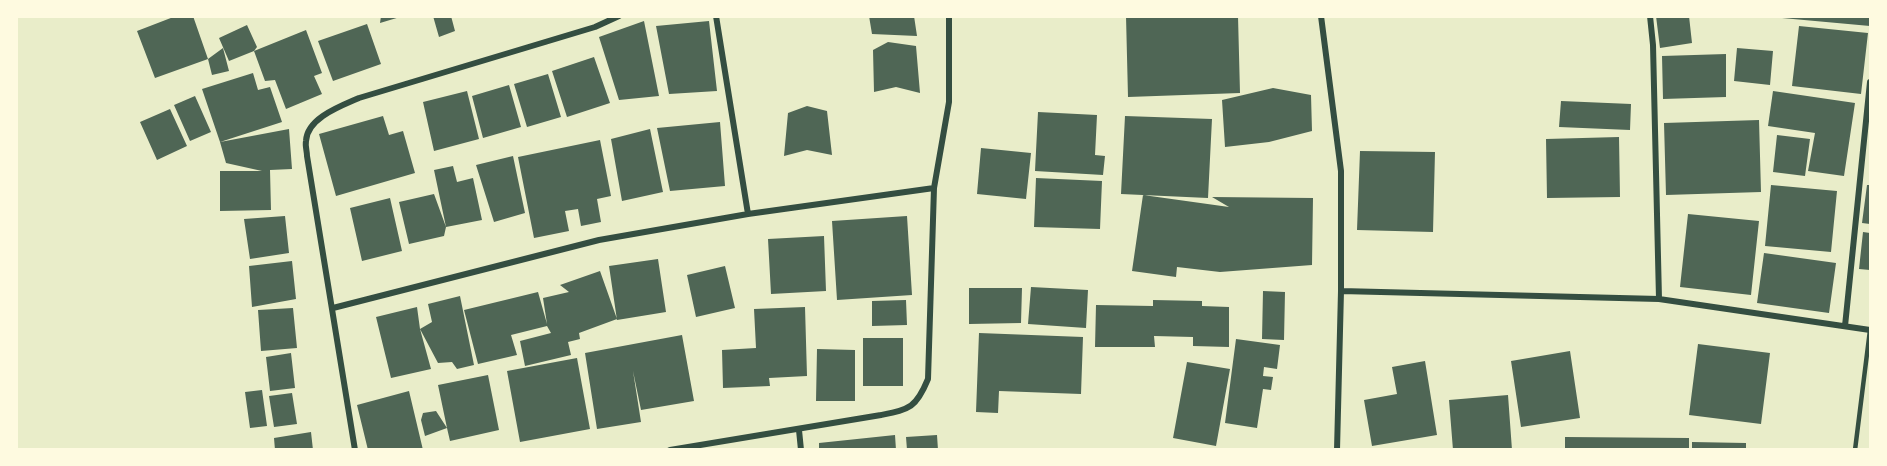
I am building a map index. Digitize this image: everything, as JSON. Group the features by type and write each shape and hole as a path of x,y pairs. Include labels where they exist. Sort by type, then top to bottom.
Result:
{"street":[{"path":"356,450 307,156 306,139 312,126 326,114 359,98 595,27 619,16"},
{"path":"716,16 748,214"},
{"path":"670,450 734,438 799,430 905,410 920,399 928,379 934,188 949,102 948,16"},
{"path":"1321,16 1341,171 1337,450"},
{"path":"1650,16 1653,45 1659,299"},
{"path":"1845,326 1870,82"},
{"path":"333,308 600,240 748,214 934,188"},
{"path":"1341,291 1659,299 1870,330"},
{"path":"799,430 801,450"}],"lane":[{"path":"1855,450 1870,330"}],"building":[{"path":"176,16 193,16 208,59 155,78 137,31"},
{"path":"381,16 400,16 400,17 380,23"},
{"path":"433,16 451,16 455,31 439,37"},
{"path":"869,16 914,16 917,36 872,34"},
{"path":"1126,16 1238,16 1240,93 1128,97"},
{"path":"1656,16 1689,16 1692,43 1660,48"},
{"path":"1782,16 1870,16 1870,26 1782,18"},
{"path":"644,21 659,96 619,100 599,37"},
{"path":"709,21 717,91 669,94 656,26"},
{"path":"367,24 381,64 333,81 318,41"},
{"path":"247,25 257,47 254,51 229,61 219,38"},
{"path":"1799,26 1868,33 1861,94 1792,86"},
{"path":"306,30 322,73 314,76 322,94 286,109 275,80 265,81 254,51"},
{"path":"888,42 916,46 920,93 896,87 874,92 873,50"},
{"path":"223,48 229,71 212,75 208,59"},
{"path":"1737,48 1773,51 1770,85 1734,81"},
{"path":"1726,54 1726,97 1663,99 1662,56"},
{"path":"594,57 610,103 567,117 552,71"},
{"path":"253,73 258,90 270,87 282,122 220,142 202,89"},
{"path":"548,74 561,117 527,127 514,84"},
{"path":"509,85 521,127 483,138 472,96"},
{"path":"1273,88 1311,95 1312,131 1269,142 1225,147 1222,100"},
{"path":"467,91 479,139 434,151 423,102"},
{"path":"1773,91 1855,103 1844,176 1808,171 1815,133 1768,126"},
{"path":"195,96 211,132 190,141 174,105"},
{"path":"1561,101 1631,104 1630,130 1559,127"},
{"path":"807,106 827,111 832,155 807,150 784,156 788,113"},
{"path":"170,109 187,146 157,160 140,122"},
{"path":"1038,112 1097,115 1095,155 1105,156 1103,175 1035,171"},
{"path":"383,116 389,135 403,131 415,173 336,196 319,134"},
{"path":"1125,116 1212,119 1208,198 1121,194"},
{"path":"1759,120 1761,192 1666,195 1664,123"},
{"path":"720,122 725,186 670,191 657,128"},
{"path":"289,129 292,169 270,170 271,210 220,211 220,171 262,171 226,163 220,142"},
{"path":"650,129 663,192 622,201 611,139"},
{"path":"1777,135 1810,139 1805,176 1773,172"},
{"path":"1619,137 1620,197 1547,198 1546,139"},
{"path":"600,140 611,196 597,199 601,222 581,226 578,209 565,211 569,231 534,238 518,157"},
{"path":"981,148 1031,153 1026,199 977,194"},
{"path":"1360,151 1435,152 1433,232 1357,230"},
{"path":"513,156 525,213 494,222 476,165"},
{"path":"453,166 457,182 473,178 482,220 446,227 434,170"},
{"path":"1036,178 1102,181 1100,229 1034,227"},
{"path":"1771,185 1837,191 1831,252 1765,246"},
{"path":"1867,185 1870,185 1870,224 1862,223"},
{"path":"434,194 446,227 444,236 409,244 399,202"},
{"path":"1143,195 1229,207 1212,197 1313,198 1312,265 1220,272 1177,267 1176,277 1132,271"},
{"path":"390,198 402,251 362,261 350,208"},
{"path":"1688,214 1759,221 1751,295 1680,287"},
{"path":"285,216 289,253 250,259 244,219"},
{"path":"907,216 912,295 837,300 832,221"},
{"path":"1863,232 1870,233 1870,270 1859,269"},
{"path":"824,236 826,291 771,294 768,239"},
{"path":"1764,253 1836,263 1829,313 1757,303"},
{"path":"658,259 666,312 617,320 609,266"},
{"path":"292,261 296,299 252,307 249,266"},
{"path":"725,266 735,308 696,317 687,275"},
{"path":"600,271 617,319 579,333 580,339 568,342 571,355 525,366 520,341 551,333 547,326 511,335 517,355 478,364 464,310 538,292 547,324 543,298 569,292 560,285"},
{"path":"1031,287 1088,290 1086,328 1028,324"},
{"path":"969,288 1022,288 1021,323 969,324"},
{"path":"1263,291 1285,292 1284,340 1262,339"},
{"path":"460,296 474,365 457,369 452,362 438,363 420,329 432,322 428,304"},
{"path":"906,300 907,325 872,326 872,301"},
{"path":"1153,300 1202,301 1202,306 1229,307 1229,347 1193,346 1193,337 1154,336 1155,347 1095,347 1096,305 1153,306"},
{"path":"417,307 420,329 431,369 391,378 376,317"},
{"path":"805,307 807,376 769,378 770,386 723,388 722,350 756,348 754,309"},
{"path":"293,308 297,348 261,351 258,310"},
{"path":"979,333 1083,337 1081,394 999,391 998,413 976,412"},
{"path":"682,335 694,401 641,410 633,371 641,422 597,429 585,353"},
{"path":"863,338 903,338 903,386 863,386"},
{"path":"1236,339 1280,345 1277,369 1264,367 1263,376 1273,377 1271,390 1263,389 1257,428 1225,423"},
{"path":"1698,344 1770,353 1761,424 1689,415"},
{"path":"817,349 855,350 855,401 816,401"},
{"path":"1570,351 1580,418 1521,427 1511,361"},
{"path":"291,353 295,388 270,391 266,357"},
{"path":"577,358 590,429 520,442 507,371"},
{"path":"1425,361 1437,435 1372,446 1364,400 1397,394 1392,367"},
{"path":"1187,362 1230,369 1216,446 1173,438"},
{"path":"488,375 499,430 450,441 438,385"},
{"path":"262,390 267,426 250,428 245,392"},
{"path":"409,391 423,450 368,450 357,405"},
{"path":"292,393 297,424 274,427 269,396"},
{"path":"1508,395 1512,450 1453,450 1449,400"},
{"path":"436,411 447,428 425,436 421,420 423,413"},
{"path":"311,432 313,450 275,450 274,438"},
{"path":"895,435 896,450 819,450 819,443"},
{"path":"937,435 938,450 907,450 906,437"},
{"path":"1565,437 1689,438 1689,450 1565,450"},
{"path":"1692,442 1746,443 1746,450 1692,450"}]}
